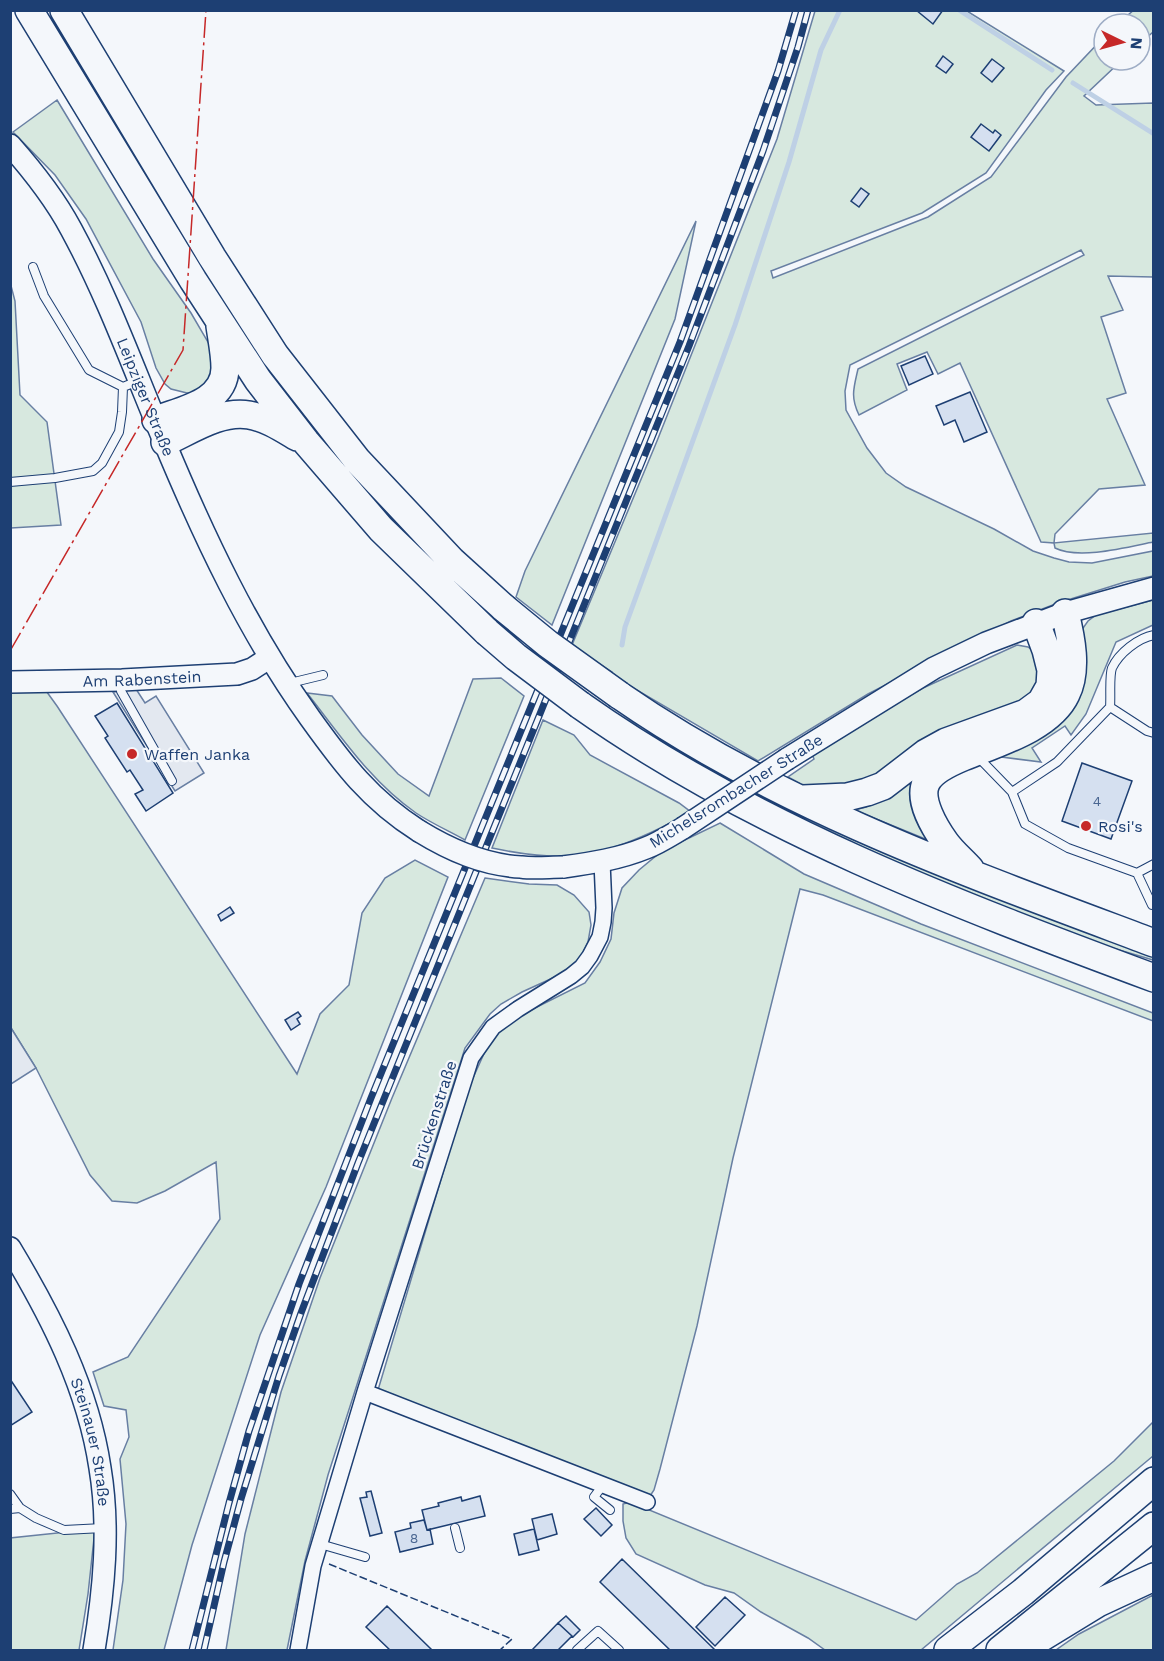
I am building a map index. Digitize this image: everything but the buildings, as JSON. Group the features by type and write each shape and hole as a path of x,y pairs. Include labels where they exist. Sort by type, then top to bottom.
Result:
{"highway":[{"path":"29,10 193,280 258,380 306,442 381,529 487,632 516,657 619,732 706,784 787,827 912,884 1154,978"},
{"path":"64,10 212,257 275,355 357,460 452,561 504,608 548,644 644,712 733,765 799,800 862,829 1154,944"},
{"path":"160,431 206,400 220,387 225,368 219,322"},
{"path":"160,431 238,414 250,415 270,422 306,442"},
{"path":"974,874 945,842 929,815 924,799 926,783 940,768 1037,726 1057,708 1067,693 1072,667 1065,612"},
{"path":"799,800 847,797 883,786 926,753 946,742 1026,714 1041,702 1050,686 1052,670 1036,623"},
{"path":"948,1650 1023,1592 1154,1481"},
{"path":"1000,1650 1154,1526"},
{"path":"1020,1650 1098,1604 1154,1577"}],"main road":[{"name":"Leipziger Straße","path":"10,144 36,175 71,228 108,304 131,384 160,431 231,589 269,658"},
{"name":"Michelsrombacher Straße","path":"269,658 330,746 359,782 398,818 441,845 461,854 498,865 522,868 563,867 602,862 648,847 683,828 860,712 934,668 1065,612 1154,588"},
{"name":"Am Rabenstein","path":"10,682 122,680 237,674 252,669 269,658"},
{"name":"Steinauer Straße","path":"10,1248 36,1290 57,1332 73,1370 91,1425 98,1456 104,1499 105,1528 104,1574 94,1650"}],"street":[{"name":"Brückenstraße","path":"298,1650 313,1566 365,1392 471,1058 493,1027 571,976 590,956 600,937 603,922 602,862"},
{"path":"365,1392 647,1503"}],"lane":[{"path":"10,482 55,478 93,471 102,464 119,432 122,412 131,384 89,370 44,296 33,267"},
{"path":"1012,792 1057,762 1110,707 1112,669 1125,651 1136,642 1154,634"},
{"path":"286,684 323,675"},
{"path":"122,680 121,691 172,781"},
{"path":"1110,707 1154,734"},
{"path":"973,753 1012,792 1025,824 1068,849 1137,873 1154,905"},
{"path":"1137,873 1154,864"},
{"path":"603,1485 594,1497 610,1510"},
{"path":"10,1494 20,1508 64,1530 105,1528"},
{"path":"10,1509 20,1508"},
{"path":"455,1528 460,1548"},
{"path":"320,1545 364,1557"},
{"path":"577,1650 598,1631 619,1650"}],"shaded area":[{"path":"1134,10 1153,11 1153,32 1152,12 1132,12"},
{"path":"815,11 967,11 1064,71 1046,90 986,173 922,213 771,271 773,278 928,217 991,177 1066,77 1092,50 1092,72 1109,72 1084,96 1096,105 1153,103 1153,277 1108,276 1123,310 1101,317 1126,393 1107,399 1145,485 1099,489 1055,534 1054,543 1041,542 960,363 938,374 927,352 897,364 907,390 859,415 854,403 858,369 1084,255 1081,250 850,365 845,391 846,410 867,448 886,473 906,487 994,529 1033,551 1069,562 1092,563 1153,551 1153,576 1125,582 1058,603 1011,621 868,694 758,761 611,675 612,672 572,645 657,441 777,139"},
{"path":"57,100 153,259 191,313 212,350 212,378 194,393 171,389 165,384 156,368 141,322 86,219 55,175 13,132"},
{"path":"696,221 675,319 552,625 516,597 525,571"},
{"path":"10,282 15,301 20,395 47,422 61,525 11,528"},
{"path":"1153,533 1153,542 1090,553 1065,551 1055,548 1054,543"},
{"path":"1153,600 1153,625 1116,642 1086,714 1071,735 1065,726 1032,748 1041,762 993,756 1088,621 1096,615"},
{"path":"1057,631 1063,638 1066,665 1060,693 1051,708 1026,727 935,763 920,780 917,786 916,809 923,824 940,845 854,810 866,807 882,798 923,763 1028,718 1044,706 1058,678 1058,656 1052,635"},
{"path":"1017,645 1028,647 1040,656 1040,691 890,776 828,792 801,784 788,777 814,759 812,754 864,721 923,688"},
{"path":"501,678 524,696 465,840 434,824 400,801 357,757 307,693 332,696 362,735 398,774 429,796 473,679"},
{"path":"44,688 297,1074 320,1014 349,985 362,913 385,878 415,860 448,877 326,1187 260,1335 192,1545 164,1650 113,1650 123,1580 126,1524 120,1459 129,1437 126,1410 104,1406 93,1372 128,1357 220,1219 216,1162 165,1191 137,1203 112,1201 90,1175 36,1068 11,1028 11,689"},
{"path":"136,689 145,703 156,696 204,773 175,791 113,692"},
{"path":"543,720 574,735 590,755 679,803 691,812 644,836 596,854 555,857 492,848"},
{"path":"763,793 834,829 921,868 1153,955 1153,960 1082,939 897,868 754,800"},
{"path":"720,823 804,874 921,924 1153,1013 1153,1021 823,895 800,889 733,1158 697,1326 660,1469 650,1496 378,1390 468,1089 492,1038 519,1016 585,983 600,962 611,939 614,913 622,888 662,851"},
{"path":"485,878 557,885 574,895 589,912 591,925 588,942 578,963 566,972 501,1004 490,1014 465,1048 328,1475 305,1561 287,1650 226,1650 245,1534 281,1392 320,1278 392,1098"},
{"path":"11,1028 36,1068 10,1084"},
{"path":"1153,1422 1153,1456 921,1650 825,1650 734,1593 705,1585 636,1554 626,1538 623,1504 630,1502 916,1620 957,1584 977,1573 1114,1461"},
{"path":"95,1529 79,1650 11,1650 10,1538"},
{"path":"1153,1595 1153,1650 1056,1650 1079,1634"}],"waterway":[{"path":"622,645 625,627 735,325 789,162 821,50 840,10"},
{"path":"959,10 1052,70"},
{"path":"1073,83 1154,134"}],"railway":[{"path":"192,1650 249,1431 299,1284 371,1098 680,342 778,71 796,10"},
{"path":"204,1650 241,1499 301,1313 358,1163 689,346 763,151 808,10"}],"fence":[{"path":"329,1564 512,1639 500,1650"}],"power":[{"path":"10,651 183,350 206,10"}],"place":[{"name":"Waffen Janka","path":"132,754"},
{"name":"Rosi's","path":"1086,826"}]}
